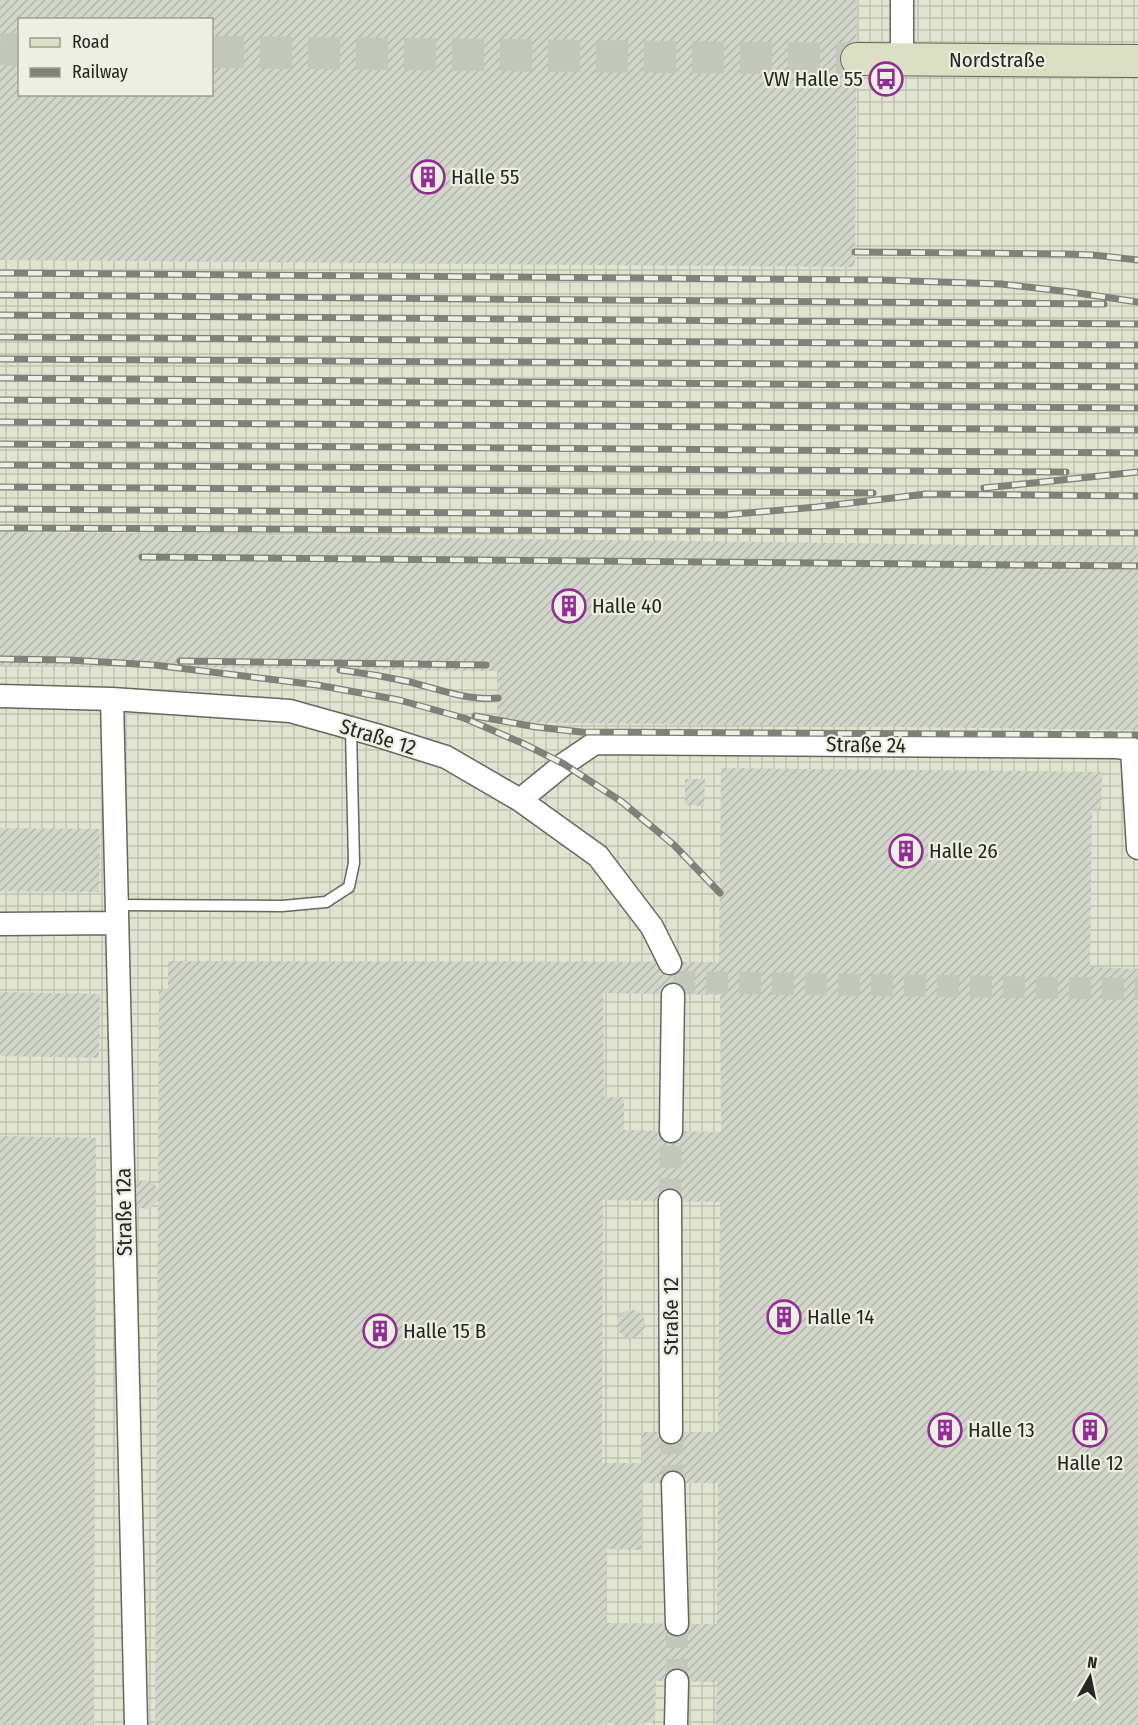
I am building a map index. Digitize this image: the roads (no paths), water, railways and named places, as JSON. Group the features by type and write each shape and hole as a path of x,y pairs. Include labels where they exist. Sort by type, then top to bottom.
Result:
{"street":[{"path":"902,0 902,59"},
{"name":"Nordstraße","path":"856,58 1138,61"},
{"name":"Straße 12","path":"0,696 112,699 290,711 446,758 520,800 598,856 652,927 670,963"},
{"name":"Straße 12a","path":"112,699 136,1725"},
{"name":"Straße 24","path":"520,800 595,742 1117,747 1132,749 1138,848"},
{"path":"0,924 117,914"},
{"path":"671,1131 674,994"},
{"name":"Straße 12","path":"670,1201 671,1432"},
{"path":"673,1483 677,1624"},
{"path":"676,1725 677,1681"}],"lane":[{"path":"117,914 326,902 349,886 354,863 351,729"}],"tunnel":[{"path":"0,49 18,50"},
{"path":"213,52 857,59"},
{"path":"673,982 1138,989"},
{"path":"670,1201 671,1131"},
{"path":"671,1432 673,1483"},
{"path":"677,1624 677,1681"}],"railway":[{"path":"855,252 1066,254 1138,260"},
{"path":"0,273 880,280 1001,284 1138,302"},
{"path":"0,295 1104,304"},
{"path":"0,315 1138,324"},
{"path":"0,337 1138,345"},
{"path":"0,359 1138,366"},
{"path":"0,378 1138,387"},
{"path":"0,400 1138,408"},
{"path":"0,422 1138,430"},
{"path":"0,444 1138,453"},
{"path":"0,465 1066,472"},
{"path":"984,488 1138,472"},
{"path":"0,487 873,493"},
{"path":"0,509 724,515 926,494 1138,496"},
{"path":"0,528 1138,533"},
{"path":"142,557 1138,566"},
{"path":"0,659 154,665 317,685 399,700 464,718 564,764 622,802 674,845 720,893"},
{"path":"180,661 486,665"},
{"path":"340,670 401,680 476,698 498,698"},
{"path":"475,716 581,732 1138,735"}],"place":[{"name":"VW Halle 55","path":"886,79"},
{"name":"Halle 55","path":"428,177"},
{"name":"Halle 40","path":"569,606"},
{"name":"Halle 26","path":"906,851"},
{"name":"Halle 14","path":"784,1317"},
{"name":"Halle 15 B","path":"380,1331"},
{"name":"Halle 13","path":"945,1430"},
{"name":"Halle 12","path":"1090,1430"}]}
